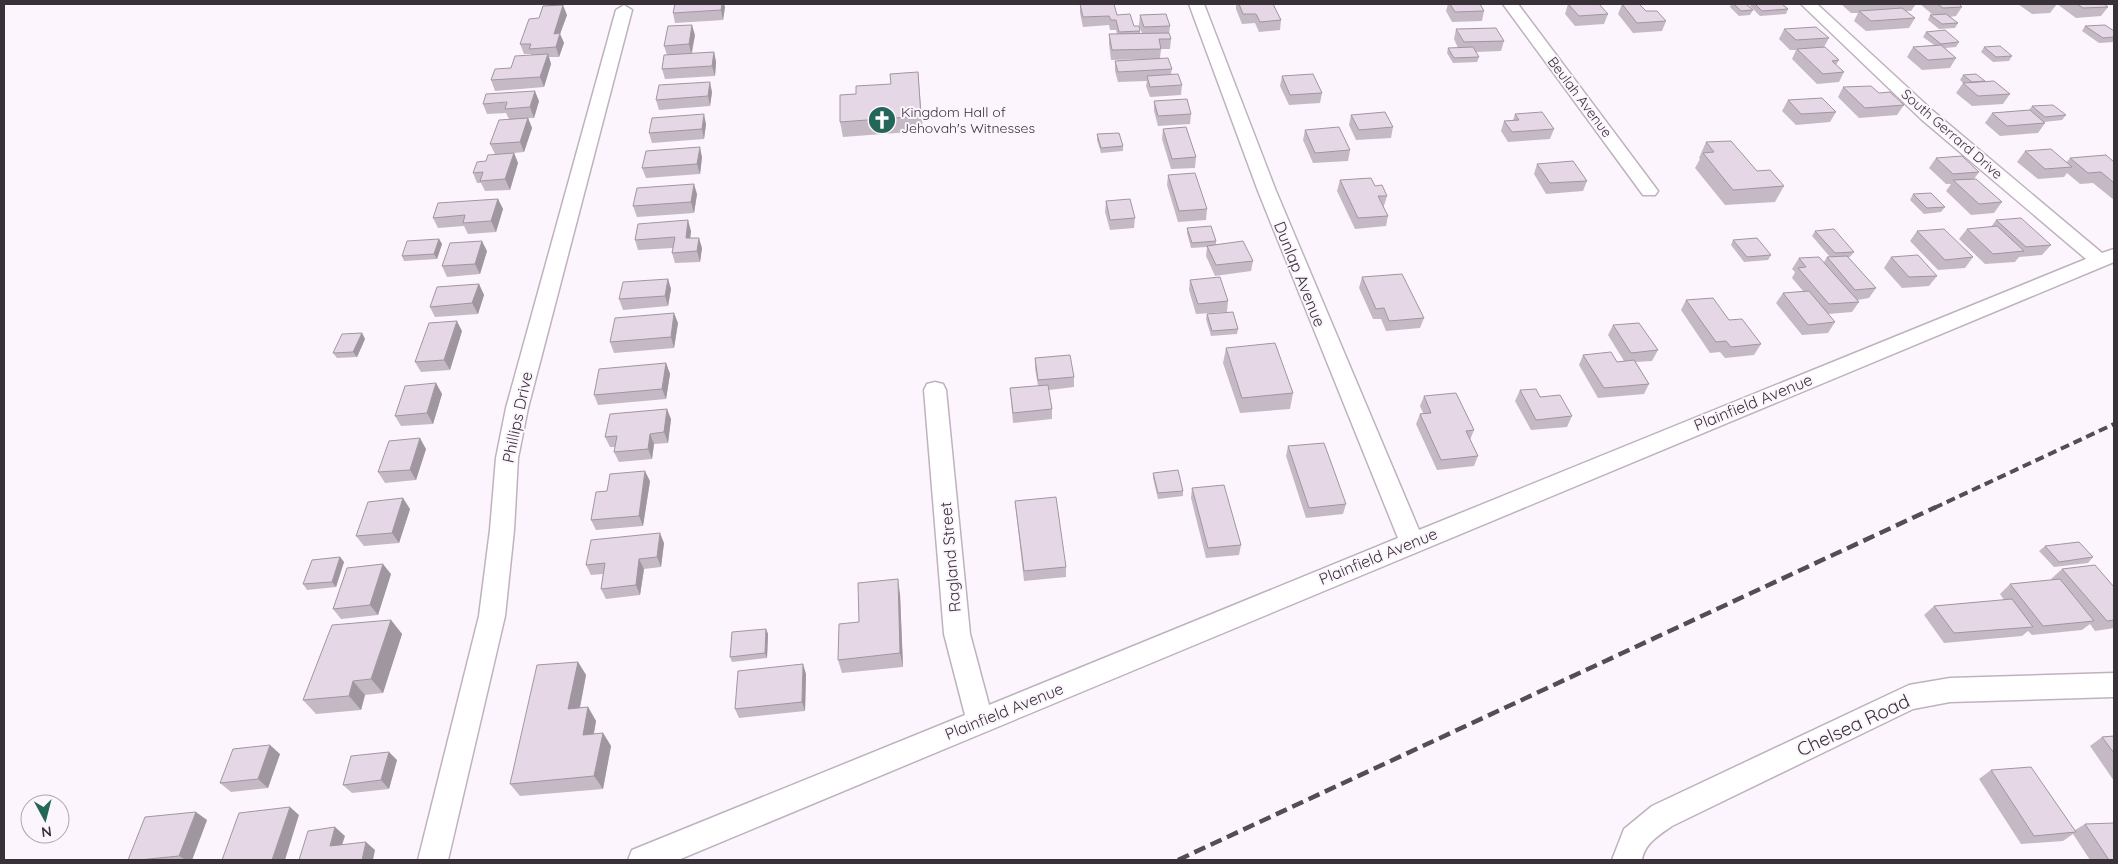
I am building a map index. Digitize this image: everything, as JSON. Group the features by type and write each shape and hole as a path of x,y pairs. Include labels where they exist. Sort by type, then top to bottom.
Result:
{"street":[{"name":"Dunlap Avenue","path":"1196,4 1266,191 1412,542"},
{"name":"Beulah Avenue","path":"1510,4 1649,191"},
{"name":"South Gerrard Drive","path":"1808,4 1927,115 2107,258"},
{"name":"Phillips Drive","path":"433,860 492,616 511,433 624,10"},
{"name":"Plainfield Avenue","path":"643,860 1412,542 2107,258"},
{"name":"Ragland Street","path":"935,390 957,634 980,721"},
{"name":"Chelsea Road","path":"1627,858 1630,843 1643,830 1662,816 1909,697 1950,690 2114,685"}],"building":[{"path":"675,4 722,4 721,10 673,13"},
{"path":"1080,4 1114,4 1117,15 1130,14 1134,26 1139,26 1140,31 1119,32 1116,20 1111,20 1109,16 1083,17"},
{"path":"1239,4 1273,4 1281,20 1260,22 1256,14 1243,14"},
{"path":"1450,4 1480,4 1484,11 1455,12"},
{"path":"1568,4 1599,4 1608,14 1579,16"},
{"path":"1622,4 1639,4 1646,11 1657,11 1666,21 1637,23"},
{"path":"1734,4 1746,4 1753,10 1741,11"},
{"path":"1755,4 1782,4 1788,9 1762,11"},
{"path":"1937,4 1959,4 1962,7 1943,8"},
{"path":"2077,4 2104,4 2108,7 2083,8"},
{"path":"563,5 554,34 560,33 556,47 529,49 531,44 520,44 529,19 539,18 543,6"},
{"path":"1902,8 1915,18 1871,21 1859,11"},
{"path":"1166,14 1170,26 1144,27 1140,15"},
{"path":"1946,14 1958,23 1942,24 1930,15"},
{"path":"692,25 689,44 664,46 668,26"},
{"path":"2105,25 2114,31 2114,37 2103,38 2085,26"},
{"path":"1816,27 1829,38 1796,40 1784,29"},
{"path":"1496,28 1504,41 1464,42 1456,29"},
{"path":"1945,30 1959,42 1941,44 1926,32"},
{"path":"1169,33 1171,39 1159,39 1161,49 1112,50 1109,34"},
{"path":"1941,45 1956,58 1928,60 1913,47"},
{"path":"2000,46 2012,56 1996,57 1984,47"},
{"path":"1473,47 1479,57 1454,58 1448,48"},
{"path":"1825,47 1839,60 1832,61 1844,72 1823,74 1797,49"},
{"path":"714,52 712,66 662,69 664,55"},
{"path":"548,54 540,77 491,80 495,69 511,68 515,56"},
{"path":"1168,58 1172,69 1118,72 1115,61"},
{"path":"918,72 921,116 840,122 840,95 856,94 856,86 891,84 890,74"},
{"path":"1178,74 1182,85 1150,87 1147,76"},
{"path":"1313,74 1322,93 1290,95 1282,76"},
{"path":"1976,74 1985,81 1972,82 1963,75"},
{"path":"1994,81 2010,94 1978,96 1963,83"},
{"path":"710,82 708,96 656,100 659,85"},
{"path":"1871,86 1879,93 1890,92 1904,105 1865,108 1843,87"},
{"path":"535,91 530,107 505,109 507,102 483,104 486,94"},
{"path":"1822,98 1836,112 1801,114 1788,100"},
{"path":"1187,99 1191,114 1158,116 1154,101"},
{"path":"2053,105 2066,115 2045,117 2032,106"},
{"path":"2030,110 2045,123 2007,126 1992,113"},
{"path":"1385,112 1393,127 1359,130 1351,115"},
{"path":"1542,112 1554,129 1512,132 1504,121 1519,120 1515,114"},
{"path":"704,114 702,129 649,133 652,118"},
{"path":"528,118 520,142 490,144 499,120"},
{"path":"1186,127 1196,157 1172,159 1163,129"},
{"path":"1339,127 1350,150 1315,153 1305,130"},
{"path":"1119,133 1123,146 1101,148 1097,134"},
{"path":"1731,141 1757,171 1770,170 1784,186 1733,190 1703,153 1714,152 1706,142"},
{"path":"700,147 697,164 642,168 646,151"},
{"path":"2051,149 2072,167 2045,169 2025,151"},
{"path":"514,153 505,179 480,181 483,172 473,173 477,162 486,161 488,155"},
{"path":"2106,155 2114,162 2114,183 2101,172 2088,173 2070,158"},
{"path":"1962,156 1979,172 1953,174 1936,158"},
{"path":"1573,161 1587,181 1550,183 1537,164"},
{"path":"1195,173 1207,209 1179,211 1168,175"},
{"path":"1371,178 1375,186 1382,185 1387,196 1378,196 1388,216 1358,218 1340,180"},
{"path":"1976,179 2002,202 1979,204 1953,180"},
{"path":"694,184 691,202 633,206 637,188"},
{"path":"1931,193 1945,207 1927,208 1913,194"},
{"path":"498,199 491,221 463,223 465,215 433,218 438,203"},
{"path":"1130,199 1135,218 1110,220 1106,201"},
{"path":"2021,218 2051,245 2026,247 1996,220"},
{"path":"688,220 686,238 699,238 697,251 672,253 675,237 635,240 638,224"},
{"path":"1211,226 1216,241 1192,243 1187,228"},
{"path":"1997,226 2024,251 1993,254 1967,229"},
{"path":"1834,229 1854,252 1835,253 1815,231"},
{"path":"1944,229 1973,257 1945,260 1917,231"},
{"path":"1757,238 1771,255 1747,257 1733,240"},
{"path":"439,239 434,254 402,256 407,241"},
{"path":"482,241 475,264 442,266 450,243"},
{"path":"1243,241 1253,261 1216,265 1207,246"},
{"path":"1918,255 1937,276 1909,277 1891,257"},
{"path":"1847,256 1876,288 1855,290 1827,257"},
{"path":"1819,257 1859,302 1829,304 1798,268 1806,267 1799,258"},
{"path":"1402,274 1424,318 1389,321 1384,308 1376,309 1362,277"},
{"path":"1220,277 1228,301 1198,304 1190,280"},
{"path":"668,279 665,296 619,299 623,282"},
{"path":"479,284 472,303 430,307 437,287"},
{"path":"1809,291 1835,322 1808,325 1783,293"},
{"path":"1713,298 1729,320 1742,319 1761,344 1731,347 1726,341 1716,342 1686,300"},
{"path":"1233,312 1238,329 1212,331 1207,314"},
{"path":"674,313 671,337 610,342 615,318"},
{"path":"457,321 444,360 415,362 429,323"},
{"path":"1639,323 1658,350 1631,353 1613,325"},
{"path":"362,333 353,352 333,353 342,334"},
{"path":"1275,343 1293,393 1242,398 1226,348"},
{"path":"1611,352 1617,362 1634,360 1649,384 1604,388 1583,355"},
{"path":"1070,355 1074,377 1038,380 1035,358"},
{"path":"666,363 662,389 594,395 599,369"},
{"path":"436,383 427,413 395,416 405,386"},
{"path":"1048,385 1052,409 1013,413 1010,388"},
{"path":"1536,389 1540,397 1560,395 1572,416 1536,420 1520,390"},
{"path":"1456,393 1474,430 1466,431 1478,456 1441,460 1420,414 1431,413 1424,396"},
{"path":"667,409 664,432 650,434 648,449 614,452 617,436 605,437 610,414"},
{"path":"420,438 410,470 378,472 389,441"},
{"path":"1324,443 1346,504 1309,508 1288,446"},
{"path":"1178,470 1183,491 1158,493 1153,473"},
{"path":"645,471 639,516 591,520 596,492 607,491 610,474"},
{"path":"1224,485 1241,545 1208,548 1192,488"},
{"path":"1056,497 1066,567 1024,571 1015,501"},
{"path":"403,498 392,533 356,536 368,502"},
{"path":"660,533 657,557 639,559 636,585 601,589 605,563 586,565 591,540"},
{"path":"2079,542 2093,557 2059,562 2045,546"},
{"path":"340,557 332,582 303,584 312,560"},
{"path":"383,564 370,605 333,609 347,568"},
{"path":"2095,565 2114,587 2114,620 2107,621 2062,569"},
{"path":"898,579 900,653 838,660 839,624 859,622 858,583"},
{"path":"2060,579 2094,621 2043,626 2010,584"},
{"path":"2012,599 2033,627 1954,633 1934,606"},
{"path":"391,620 371,679 353,681 349,696 303,700 332,625"},
{"path":"766,629 765,653 730,657 732,632"},
{"path":"578,662 568,709 588,707 583,735 603,733 594,776 510,784 537,665"},
{"path":"803,664 802,702 735,709 738,671"},
{"path":"2114,736 2114,753 2102,737"},
{"path":"270,745 258,779 220,783 233,749"},
{"path":"389,752 381,780 343,785 351,756"},
{"path":"2031,767 2076,832 2034,836 1991,770"},
{"path":"290,807 272,860 222,860 239,813"},
{"path":"196,812 179,856 128,860 145,817"},
{"path":"2114,823 2114,860 2109,860 2085,824"},
{"path":"335,827 330,846 366,842 362,860 299,860 308,831"}],"railway":[{"path":"1934,508 2114,424"},
{"path":"1178,860 1936,507"}],"place":[{"name":"Kingdom Hall of Jehovah's Witnesses","path":"882,120"}]}
